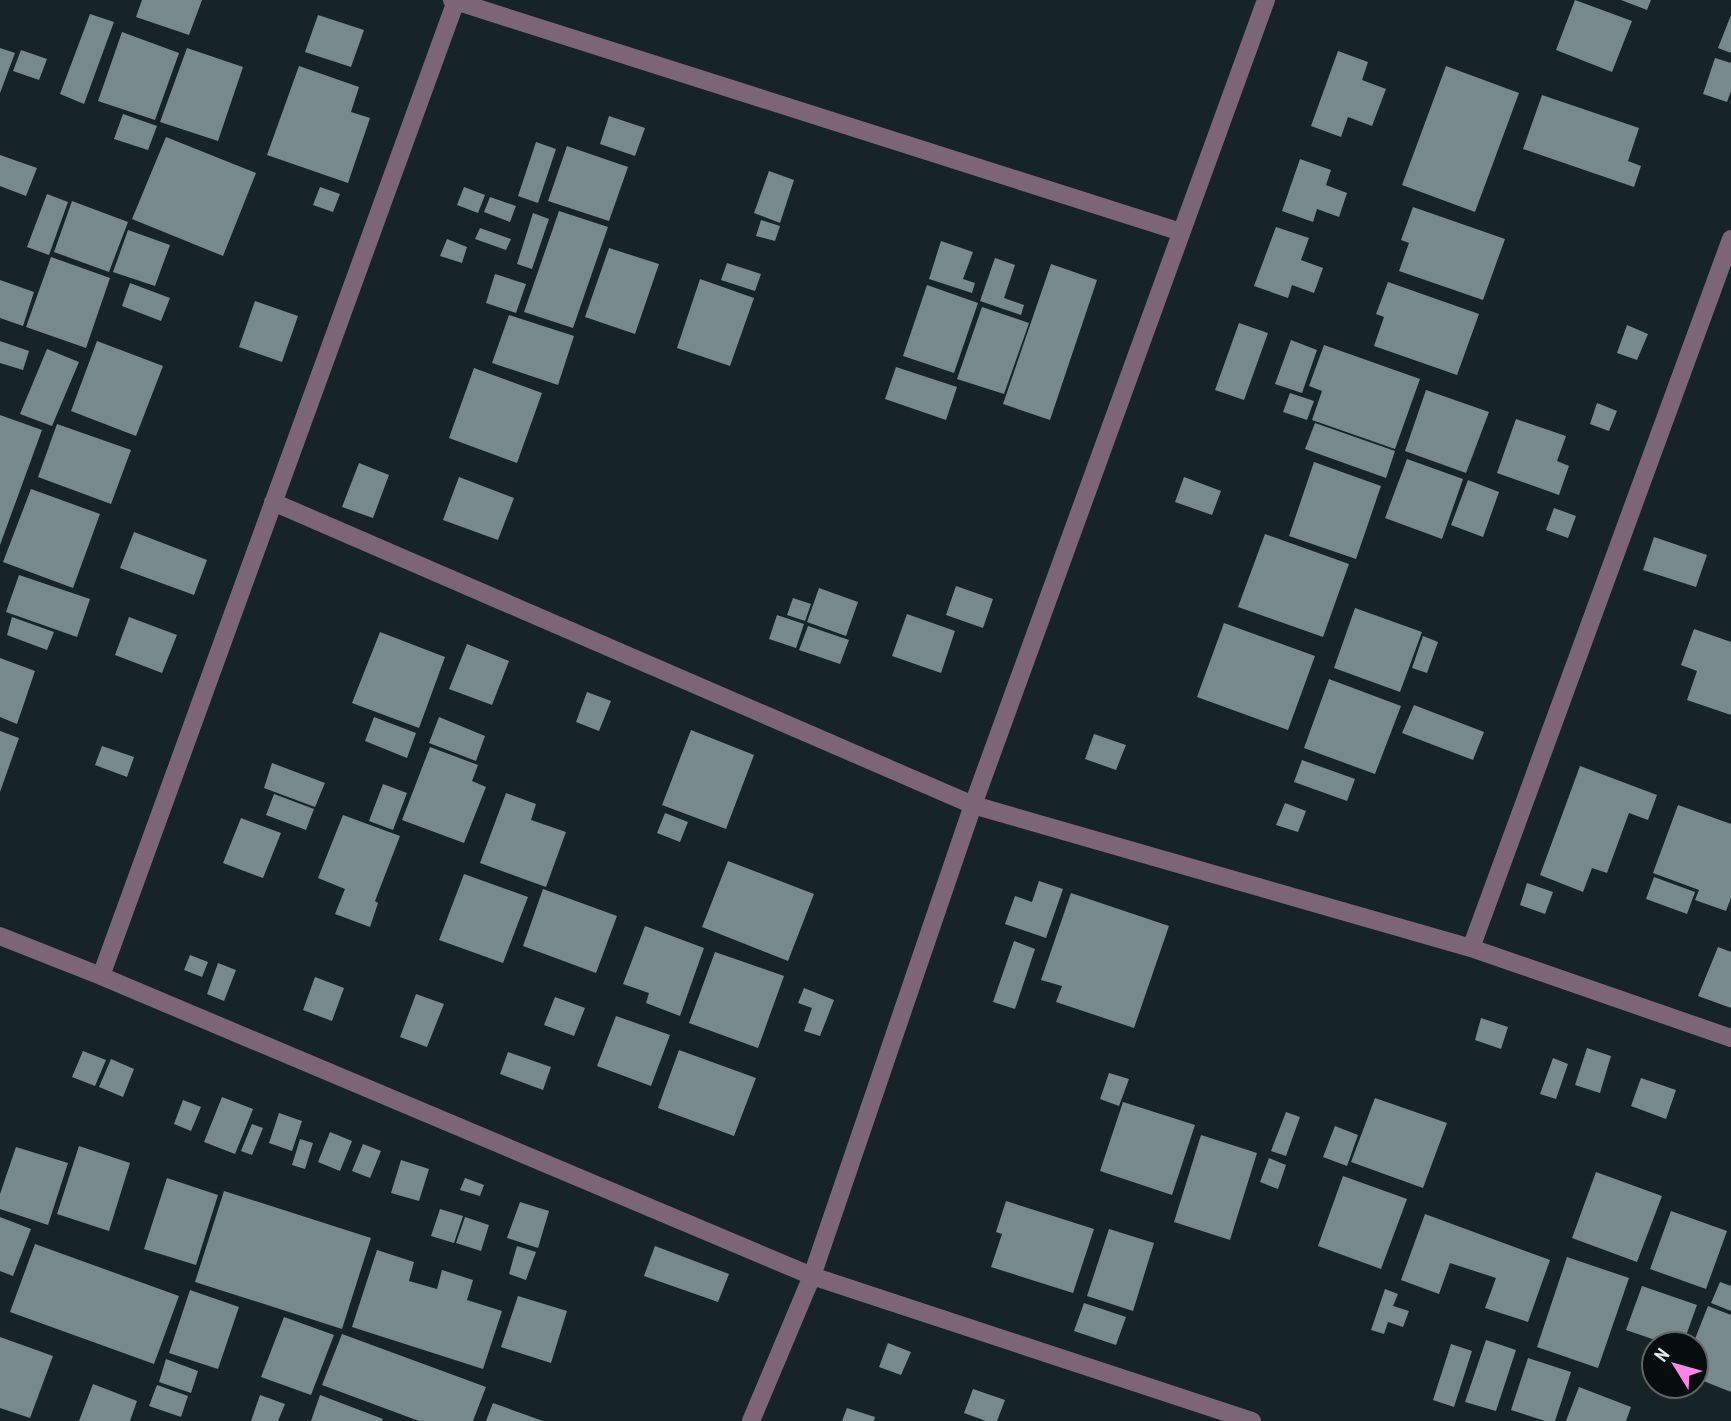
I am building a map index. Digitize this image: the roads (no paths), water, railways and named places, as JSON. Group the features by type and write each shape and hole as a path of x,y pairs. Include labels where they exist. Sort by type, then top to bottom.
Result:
{"street":[{"path":"751,1421 812,1276 973,805 1266,0"},
{"path":"102,976 454,1 1181,232"},
{"path":"1471,948 1731,239"},
{"path":"273,502 973,805 1471,948 1731,1038"},
{"path":"0,936 102,976 812,1276 1252,1421"}]}
